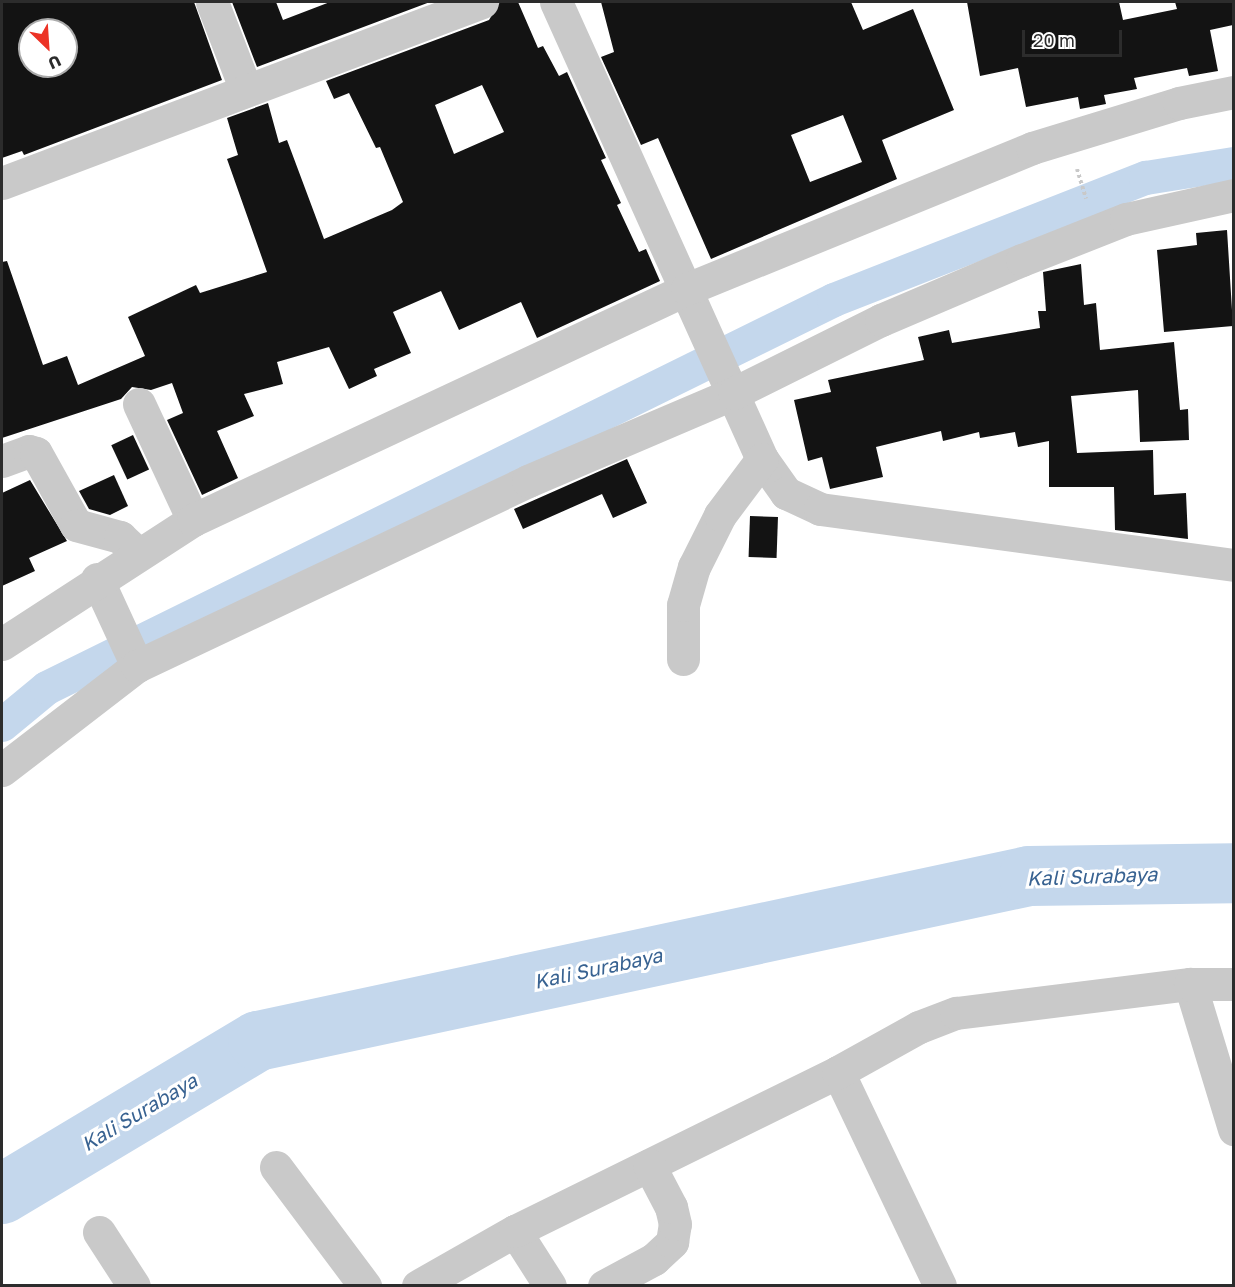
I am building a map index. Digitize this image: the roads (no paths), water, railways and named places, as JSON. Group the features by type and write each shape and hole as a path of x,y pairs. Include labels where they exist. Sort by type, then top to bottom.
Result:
{"street":[{"path":"212,2 246,90"},
{"path":"2,183 482,2"},
{"path":"556,2 762,459 786,493 820,509 1233,565"},
{"path":"2,644 100,586 138,554 193,520 693,302 1032,148 1179,103 1233,92"},
{"path":"2,769 134,659 881,320 1126,219 1233,195"},
{"path":"140,404 193,520"},
{"path":"2,461 29,451 36,453 76,525 120,537 138,554"},
{"path":"683,659 683,604 694,567 720,515 762,459"},
{"path":"100,586 134,659"},
{"path":"418,1286 515,1231 838,1072 919,1027 956,1013 1190,984 1233,984"},
{"path":"1190,984 1233,1129"},
{"path":"838,1072 940,1286"},
{"path":"604,1286 654,1259 672,1242 675,1224 671,1207 649,1165"},
{"path":"276,1167 365,1286"},
{"path":"515,1231 550,1286"},
{"path":"99,1232 134,1286"}],"waterway":[{"path":"2,725 47,688 834,300 1146,178 1234,164"},
{"name":"Kali Surabaya","path":"2,1194 258,1041 1029,876 1234,873"}]}
